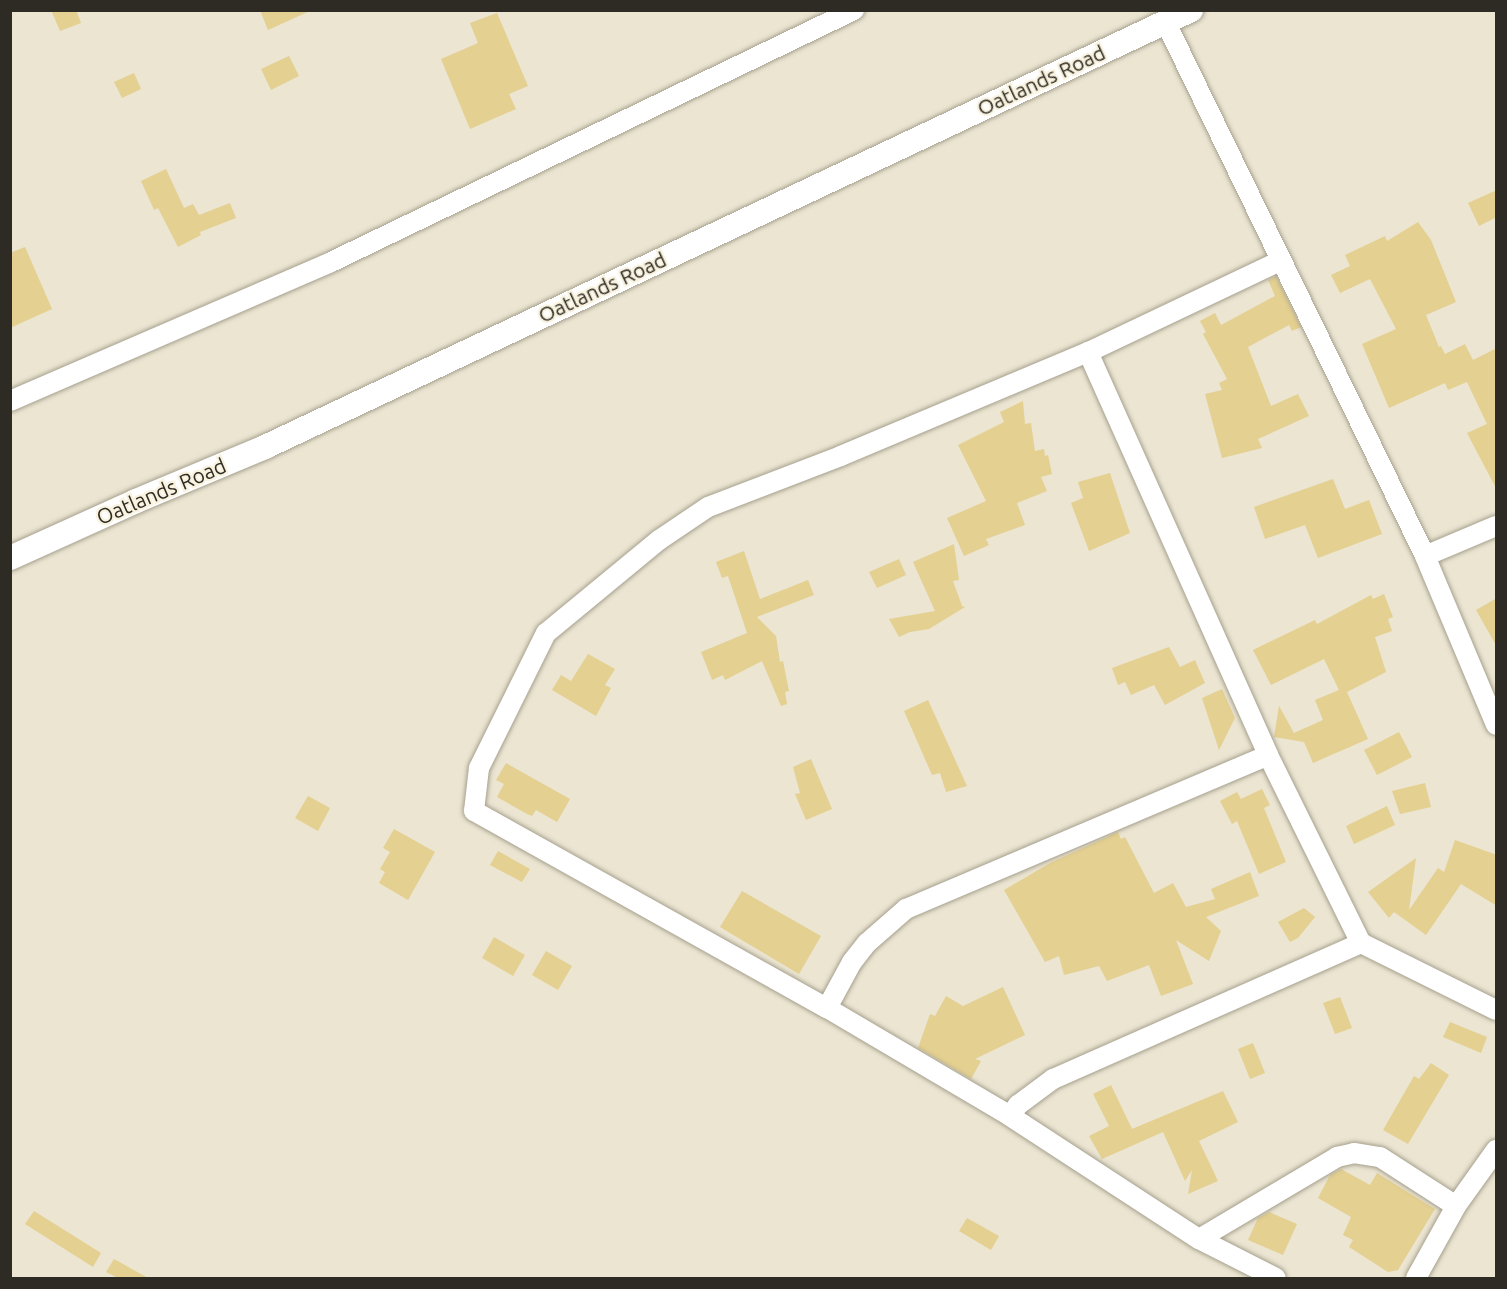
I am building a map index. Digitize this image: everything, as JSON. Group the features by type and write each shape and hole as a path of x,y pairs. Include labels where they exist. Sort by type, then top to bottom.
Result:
{"street":[{"path":"10,401 329,263 854,10"},
{"name":"Oatlands Road","path":"10,558 136,501 265,447 1191,10"},
{"path":"1166,23 1425,556 1497,725"},
{"path":"1276,1278 1199,1239 1010,1116 827,1008 474,811 479,768 546,633 659,540 708,507 841,456 1088,352 1280,261"},
{"path":"1088,352 1268,755 1361,943 1497,1010"},
{"path":"1425,556 1497,526"},
{"path":"827,1008 852,962 867,944 906,909 1268,755"},
{"path":"1010,1116 1018,1105 1053,1079 1361,943"},
{"path":"1416,1278 1456,1206 1497,1150"},
{"path":"1199,1239 1337,1157 1354,1153 1380,1157 1456,1206"}],"building":[{"path":"51,10 76,10 81,23 60,31"},
{"path":"260,10 312,10 268,30"},
{"path":"497,13 528,86 509,94 516,109 470,129 441,59 478,43 470,23"},
{"path":"289,56 299,76 271,90 261,69"},
{"path":"134,73 141,89 122,98 114,82"},
{"path":"166,169 184,208 193,204 199,215 230,203 236,218 200,232 201,235 178,247 158,208 154,210 141,181"},
{"path":"1497,190 1497,217 1479,226 1468,203"},
{"path":"1418,222 1431,240 1456,302 1426,315 1439,347 1441,346 1445,354 1465,344 1473,360 1497,348 1497,490 1467,433 1487,424 1467,382 1448,390 1445,383 1389,408 1362,344 1396,329 1370,279 1340,293 1331,275 1350,266 1345,255 1385,236 1387,241"},
{"path":"25,247 52,309 10,328 10,253"},
{"path":"1276,276 1301,327 1292,331 1289,325 1248,347 1271,406 1298,394 1309,416 1258,439 1262,448 1222,458 1205,394 1222,390 1219,383 1227,379 1203,334 1206,332 1200,321 1215,313 1221,325 1275,296 1268,280"},
{"path":"1023,401 1025,424 1031,423 1035,451 1044,449 1045,456 1048,455 1052,474 1041,477 1047,491 1017,503 1025,525 986,539 989,545 964,556 947,518 986,501 958,445 1004,422 1000,412"},
{"path":"1110,473 1130,533 1089,551 1071,503 1083,498 1078,482"},
{"path":"1333,479 1345,509 1369,500 1382,534 1318,558 1305,525 1265,539 1254,507"},
{"path":"954,544 959,580 953,581 962,606 965,607 929,629 910,632 899,637 889,619 935,611 913,562"},
{"path":"744,551 760,599 808,580 814,595 757,617 776,636 780,662 783,661 789,691 785,692 787,704 781,706 762,661 725,680 723,675 712,680 701,652 747,633 728,576 722,578 716,562"},
{"path":"899,559 906,575 877,588 869,572"},
{"path":"1384,594 1393,617 1388,619 1392,631 1375,637 1386,672 1347,692 1368,739 1313,763 1304,742 1274,737 1279,706 1294,733 1323,720 1315,700 1339,690 1324,659 1271,685 1253,650 1315,620 1317,624 1371,595 1373,599"},
{"path":"1497,598 1497,647 1476,610"},
{"path":"1169,647 1180,667 1195,660 1205,683 1165,705 1154,685 1131,695 1125,682 1118,685 1112,668"},
{"path":"588,654 615,669 605,685 611,688 596,716 552,690 561,675 571,681"},
{"path":"1222,689 1235,718 1219,750 1202,698"},
{"path":"928,700 967,786 946,792 940,773 932,775 904,711"},
{"path":"1399,732 1412,757 1377,775 1364,750"},
{"path":"811,759 832,809 806,820 795,794 800,793 793,767"},
{"path":"506,763 570,799 557,822 536,810 532,816 527,814 497,797 504,784 496,780"},
{"path":"1425,783 1431,807 1400,814 1392,791"},
{"path":"1262,789 1270,805 1264,808 1286,862 1259,874 1237,821 1232,824 1220,801 1237,792 1241,799"},
{"path":"308,796 330,808 318,831 295,818"},
{"path":"1387,806 1395,825 1354,844 1346,826"},
{"path":"394,829 435,852 408,900 379,883 385,872 380,869 390,852 383,848"},
{"path":"1118,832 1121,839 1125,837 1154,893 1173,883 1186,907 1215,899 1211,889 1250,872 1259,896 1206,917 1221,931 1209,961 1176,940 1193,984 1161,996 1149,965 1107,981 1099,966 1064,975 1059,956 1045,962 1004,890 1050,863"},
{"path":"1455,840 1497,855 1497,906 1461,884 1426,935 1394,912 1389,918 1368,892 1416,858 1409,910 1438,868 1444,872"},
{"path":"498,851 530,869 522,882 490,865"},
{"path":"742,891 821,936 799,974 720,927"},
{"path":"1304,908 1315,917 1298,938 1290,942 1278,922"},
{"path":"494,937 525,955 513,976 482,958"},
{"path":"546,951 572,966 558,990 532,975"},
{"path":"1003,987 1025,1035 975,1059 981,1061 971,1079 918,1048 930,1014 935,1016 946,996 963,1006"},
{"path":"1340,997 1352,1028 1335,1034 1323,1003"},
{"path":"1450,1022 1487,1037 1481,1053 1443,1037"},
{"path":"1253,1043 1265,1073 1250,1079 1238,1049"},
{"path":"1431,1063 1449,1075 1408,1144 1383,1130 1414,1076 1419,1079"},
{"path":"1111,1085 1132,1129 1223,1091 1238,1122 1199,1141 1218,1181 1188,1194 1192,1170 1185,1181 1163,1132 1102,1159 1089,1136 1109,1126 1093,1094"},
{"path":"1341,1169 1370,1185 1377,1173 1435,1209 1398,1270 1388,1272 1349,1247 1353,1240 1343,1235 1351,1217 1318,1198 1330,1175"},
{"path":"34,1211 101,1253 93,1267 25,1224"},
{"path":"1269,1212 1297,1224 1283,1255 1248,1240 1258,1218"},
{"path":"967,1218 999,1236 991,1250 959,1231"},
{"path":"114,1259 148,1278 118,1278 106,1272"}]}
